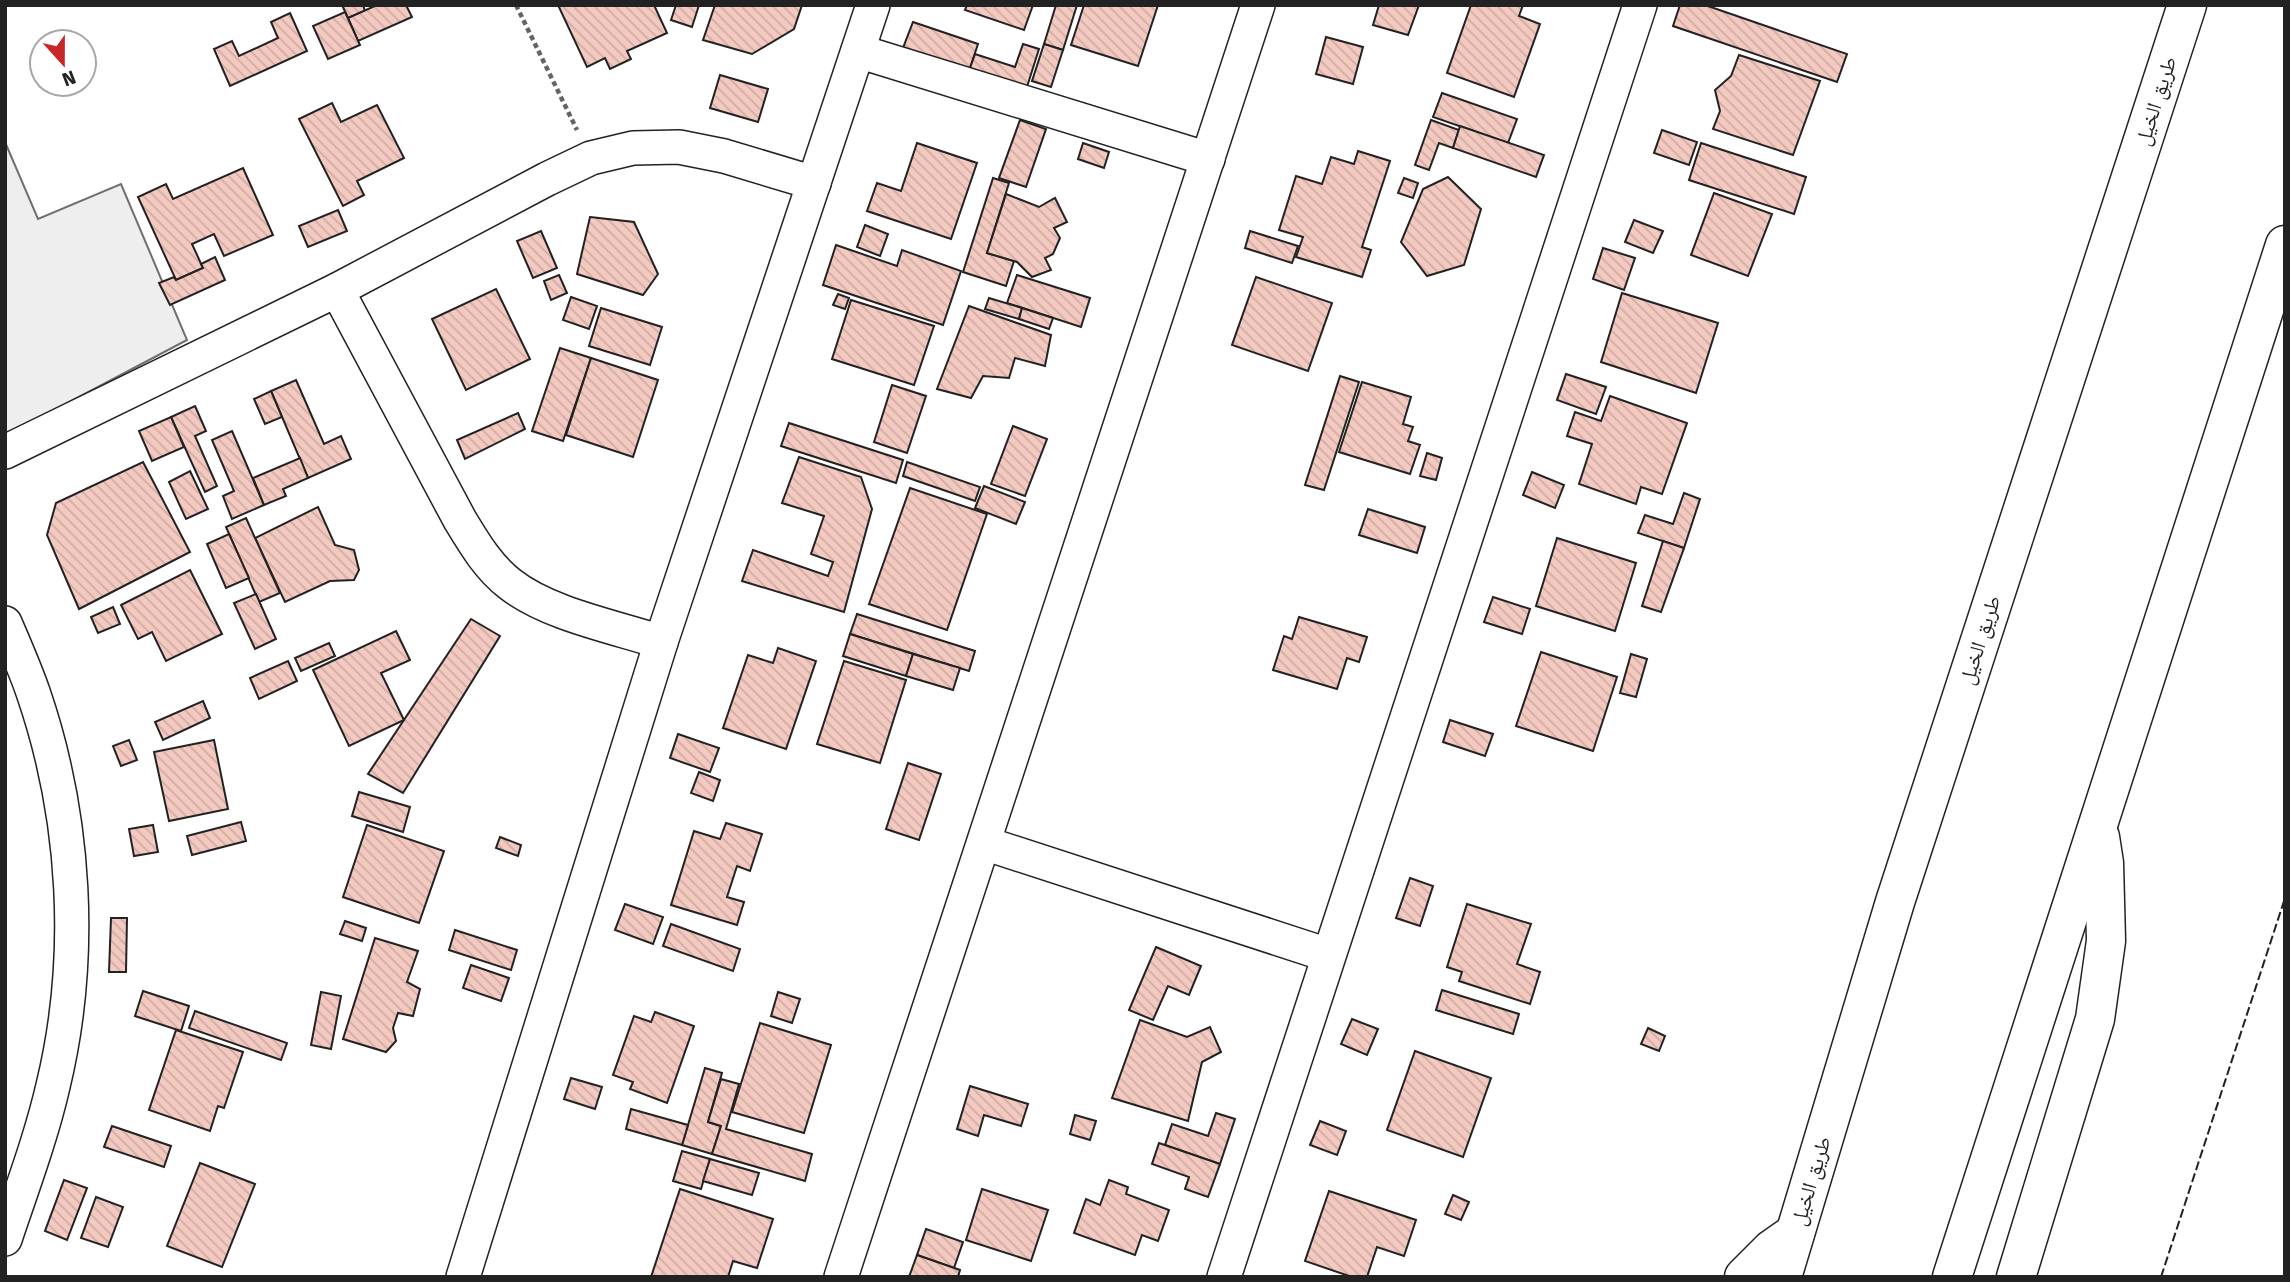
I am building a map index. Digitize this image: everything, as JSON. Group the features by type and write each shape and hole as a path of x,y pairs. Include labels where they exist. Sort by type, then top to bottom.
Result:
{"highway":[{"name":"طريق الخيل","path":"1782,1277 1899,889 2187,5"},
{"path":"1952,1277 2285,244"},
{"path":"2016,1277 2095,1019 2106,941 2104,863 2098,824"},
{"path":"1744,1277 1772,1249 1795,1233"}],"street":[{"path":"463,1277 662,642 873,5"},
{"path":"841,1277 1258,5"},
{"path":"1224,1277 1639,6"},
{"path":"858,51 1208,159"},
{"path":"5,452 337,290 534,185 591,158 633,148 679,147 724,156 814,183"},
{"path":"337,290 460,520 481,554 510,584 545,605 662,642"},
{"path":"5,623 33,692 54,769 68,848 72,927 67,1007 53,1086 5,1239"},
{"path":"984,844 1328,955"}],"path":[{"path":"516,5 591,158"}],"shaded area":[{"path":"5,142 38,219 121,184 187,340 5,436"}],"building":[{"path":"342,5 363,5 365,11 348,18"},
{"path":"377,5 406,5 412,17 358,41 348,18"},
{"path":"558,5 654,5 667,33 627,51 631,59 610,69 605,58 587,67"},
{"path":"676,5 699,5 692,27 671,20"},
{"path":"715,5 802,5 794,29 752,54 703,40"},
{"path":"967,5 1033,5 1024,30 965,10"},
{"path":"1056,5 1077,5 1063,50 1044,44"},
{"path":"1084,5 1158,5 1138,66 1071,45"},
{"path":"1379,5 1419,5 1408,35 1373,25"},
{"path":"1471,5 1523,5 1519,16 1540,24 1514,97 1447,73"},
{"path":"1680,5 1705,5 1847,54 1837,82 1673,26"},
{"path":"345,12 360,45 328,59 313,26"},
{"path":"290,13 307,51 230,86 214,49 232,41 239,56 278,38 271,22"},
{"path":"913,22 978,44 969,71 903,48"},
{"path":"1326,37 1363,47 1353,84 1316,74"},
{"path":"1023,44 1039,49 1026,90 969,71 975,54 1015,67"},
{"path":"1044,44 1063,50 1051,87 1032,81"},
{"path":"1739,55 1820,81 1793,155 1713,129 1720,111 1715,90 1731,76"},
{"path":"720,75 768,89 758,122 710,108"},
{"path":"1442,93 1517,119 1508,143 1433,117"},
{"path":"332,103 341,122 377,105 404,158 357,181 364,195 343,206 299,119"},
{"path":"1020,120 1046,129 1026,187 999,178"},
{"path":"1431,120 1459,130 1453,148 1439,143 1429,170 1415,165"},
{"path":"1460,126 1544,155 1536,177 1453,148"},
{"path":"1662,130 1697,142 1689,165 1654,153"},
{"path":"917,143 977,163 951,239 867,211 877,183 901,191"},
{"path":"1083,143 1109,152 1104,168 1078,159"},
{"path":"1701,143 1806,177 1794,214 1689,180"},
{"path":"1358,151 1390,161 1362,247 1371,250 1362,277 1296,257 1303,237 1279,230 1296,176 1322,184 1331,157 1354,164"},
{"path":"243,168 273,235 224,256 214,234 192,244 203,268 176,280 138,197 166,184 173,199"},
{"path":"1448,177 1481,209 1464,265 1427,276 1401,242 1423,189"},
{"path":"993,178 1009,183 987,253 1014,261 1006,286 963,272"},
{"path":"1404,178 1418,183 1413,198 1398,193"},
{"path":"1714,193 1772,214 1748,276 1691,255"},
{"path":"1006,194 1039,207 1055,198 1067,222 1054,228 1060,238 1053,254 1045,258 1051,270 1032,277 1017,262 987,253"},
{"path":"338,210 347,231 308,247 299,226"},
{"path":"590,217 634,222 658,274 643,295 577,274"},
{"path":"1634,220 1663,231 1653,253 1625,242"},
{"path":"865,225 888,234 880,256 857,247"},
{"path":"541,231 557,268 533,278 517,241"},
{"path":"1250,231 1298,246 1292,263 1245,248"},
{"path":"836,245 897,266 902,250 961,271 943,325 823,285"},
{"path":"1603,248 1635,258 1624,290 1593,279"},
{"path":"215,257 225,280 170,305 159,283 174,277 176,280 203,268 201,264"},
{"path":"559,275 567,293 551,300 544,281"},
{"path":"1017,275 1090,298 1081,327 1007,303"},
{"path":"1256,277 1332,303 1308,371 1232,345"},
{"path":"496,289 530,359 466,390 432,319"},
{"path":"1622,293 1718,323 1696,393 1601,362"},
{"path":"838,294 849,298 845,309 833,305"},
{"path":"571,297 597,306 589,329 563,320"},
{"path":"989,298 1022,308 1019,319 985,309"},
{"path":"851,300 934,326 914,385 832,359"},
{"path":"969,306 1051,335 1045,366 1015,358 1009,378 983,376 971,398 937,389"},
{"path":"601,308 662,327 650,365 589,346"},
{"path":"1022,308 1053,318 1049,329 1019,319"},
{"path":"560,348 591,358 563,441 532,431"},
{"path":"591,358 658,380 633,457 566,435"},
{"path":"1566,374 1606,387 1596,414 1557,400"},
{"path":"1340,376 1359,382 1324,490 1305,485"},
{"path":"296,380 324,444 341,436 351,459 308,478 271,391"},
{"path":"1362,382 1411,397 1403,424 1413,427 1408,441 1420,445 1410,474 1339,452"},
{"path":"892,385 926,396 907,453 874,442"},
{"path":"271,391 282,417 265,424 254,399"},
{"path":"1610,396 1687,423 1662,494 1641,487 1636,504 1579,484 1592,444 1567,436 1575,412 1601,421"},
{"path":"195,406 206,431 195,436 217,486 205,492 171,417"},
{"path":"518,413 525,429 465,459 457,440"},
{"path":"171,417 184,447 152,461 139,431"},
{"path":"789,423 903,460 896,483 781,446"},
{"path":"1013,426 1047,439 1025,496 991,484"},
{"path":"232,431 264,505 232,519 223,496 234,491 212,440"},
{"path":"1427,453 1442,458 1436,480 1420,476"},
{"path":"799,457 861,477 872,509 844,612 742,581 753,550 828,576 833,562 811,554 824,516 782,503"},
{"path":"300,458 308,478 283,489 286,496 264,505 253,478"},
{"path":"143,462 190,552 79,609 47,535 56,503"},
{"path":"907,462 980,487 975,501 903,476"},
{"path":"190,471 208,509 186,519 169,482"},
{"path":"1532,472 1564,485 1555,508 1523,495"},
{"path":"984,486 1025,502 1016,524 975,508"},
{"path":"910,488 987,514 947,630 869,604"},
{"path":"1684,493 1700,499 1684,548 1638,533 1645,515 1673,524"},
{"path":"318,507 335,545 354,550 359,570 354,580 330,581 285,602 255,538"},
{"path":"1368,509 1425,527 1417,553 1359,535"},
{"path":"246,518 280,593 259,602 226,527"},
{"path":"229,534 249,578 226,588 207,544"},
{"path":"1557,538 1636,563 1615,631 1536,606"},
{"path":"1663,541 1684,548 1661,612 1642,606"},
{"path":"190,570 222,634 166,661 152,632 138,639 121,605"},
{"path":"256,594 276,639 255,649 234,603"},
{"path":"1493,597 1530,609 1522,634 1484,622"},
{"path":"113,607 120,624 98,633 91,617"},
{"path":"857,614 975,651 969,671 850,634"},
{"path":"1299,617 1367,637 1359,662 1347,658 1337,689 1273,670 1284,636 1292,639"},
{"path":"471,619 500,636 403,793 368,774"},
{"path":"396,631 410,660 381,673 404,720 349,746 313,670"},
{"path":"850,634 913,654 906,676 843,656"},
{"path":"329,643 335,656 301,671 295,658"},
{"path":"778,648 816,661 786,749 723,728 748,655 773,663"},
{"path":"1541,652 1617,677 1593,751 1516,726"},
{"path":"913,654 960,668 953,690 906,676"},
{"path":"1631,654 1647,659 1636,697 1620,693"},
{"path":"288,661 297,681 259,699 250,678"},
{"path":"844,661 906,680 880,763 817,744"},
{"path":"203,701 210,718 163,740 155,722"},
{"path":"1450,720 1493,734 1485,756 1443,742"},
{"path":"678,734 719,748 710,772 670,758"},
{"path":"129,740 137,760 121,766 113,746"},
{"path":"214,740 228,809 169,821 154,752"},
{"path":"908,763 941,774 919,840 886,829"},
{"path":"699,772 720,780 713,801 691,793"},
{"path":"359,792 410,807 403,832 352,816"},
{"path":"241,822 246,841 192,855 187,836"},
{"path":"726,823 762,834 750,871 737,866 727,897 744,902 737,925 671,905 694,831 720,839"},
{"path":"153,825 158,852 134,856 129,829"},
{"path":"367,825 444,851 419,923 343,897"},
{"path":"500,837 521,845 518,856 496,848"},
{"path":"1410,878 1433,886 1420,926 1396,918"},
{"path":"625,904 663,917 653,944 615,930"},
{"path":"1467,904 1531,924 1517,964 1540,972 1530,1004 1459,981 1462,972 1447,967"},
{"path":"111,918 127,918 126,972 109,972"},
{"path":"345,921 366,928 362,941 340,934"},
{"path":"671,924 740,949 733,971 663,946"},
{"path":"455,930 517,950 511,970 449,950"},
{"path":"375,938 418,951 407,982 420,989 413,1016 398,1013 393,1028 396,1041 386,1052 343,1039"},
{"path":"1156,947 1201,966 1189,995 1168,986 1153,1020 1129,1010"},
{"path":"471,965 509,978 501,1001 463,988"},
{"path":"1442,990 1519,1014 1513,1034 1436,1010"},
{"path":"143,991 189,1006 181,1031 135,1016"},
{"path":"321,992 341,996 331,1049 311,1045"},
{"path":"778,992 800,999 792,1023 771,1016"},
{"path":"195,1011 287,1043 281,1060 189,1028"},
{"path":"655,1012 694,1026 667,1103 630,1089 633,1082 613,1075 634,1016 651,1022"},
{"path":"1352,1019 1378,1029 1367,1055 1341,1044"},
{"path":"1140,1020 1187,1037 1210,1027 1221,1052 1202,1062 1188,1121 1112,1098"},
{"path":"760,1023 831,1045 804,1133 732,1112"},
{"path":"1648,1028 1665,1036 1659,1051 1641,1044"},
{"path":"176,1030 243,1052 224,1108 218,1106 210,1131 149,1110"},
{"path":"1415,1051 1491,1078 1463,1157 1387,1130"},
{"path":"705,1068 722,1073 708,1122 721,1126 712,1154 682,1145"},
{"path":"571,1078 602,1087 595,1109 564,1099"},
{"path":"721,1079 739,1084 726,1129 812,1154 805,1181 712,1154 721,1126 708,1122"},
{"path":"970,1086 1028,1104 1021,1126 984,1115 978,1136 957,1129"},
{"path":"631,1109 688,1125 682,1145 626,1129"},
{"path":"1216,1113 1235,1119 1220,1164 1165,1145 1172,1124 1208,1136"},
{"path":"1075,1115 1096,1121 1090,1140 1070,1134"},
{"path":"1320,1121 1346,1131 1337,1155 1310,1145"},
{"path":"112,1126 171,1146 164,1167 104,1147"},
{"path":"1159,1143 1220,1164 1208,1197 1185,1189 1189,1177 1152,1164"},
{"path":"682,1151 710,1159 701,1189 673,1181"},
{"path":"710,1159 759,1173 752,1195 703,1181"},
{"path":"200,1163 255,1184 222,1267 167,1246"},
{"path":"64,1180 87,1188 67,1240 45,1231"},
{"path":"1109,1180 1128,1187 1126,1194 1169,1210 1158,1241 1142,1235 1135,1255 1074,1233 1086,1199 1100,1205"},
{"path":"680,1189 773,1219 757,1268 733,1261 728,1277 651,1277"},
{"path":"982,1189 1048,1210 1031,1261 966,1240"},
{"path":"1329,1191 1416,1220 1404,1256 1377,1247 1367,1277 1352,1277 1305,1261"},
{"path":"1453,1195 1469,1202 1461,1220 1445,1214"},
{"path":"96,1197 123,1207 108,1247 81,1238"},
{"path":"926,1229 963,1242 954,1268 917,1255"},
{"path":"917,1255 960,1270 958,1277 909,1277"}],"fence":[{"path":"2161,1277 2285,898"}]}
